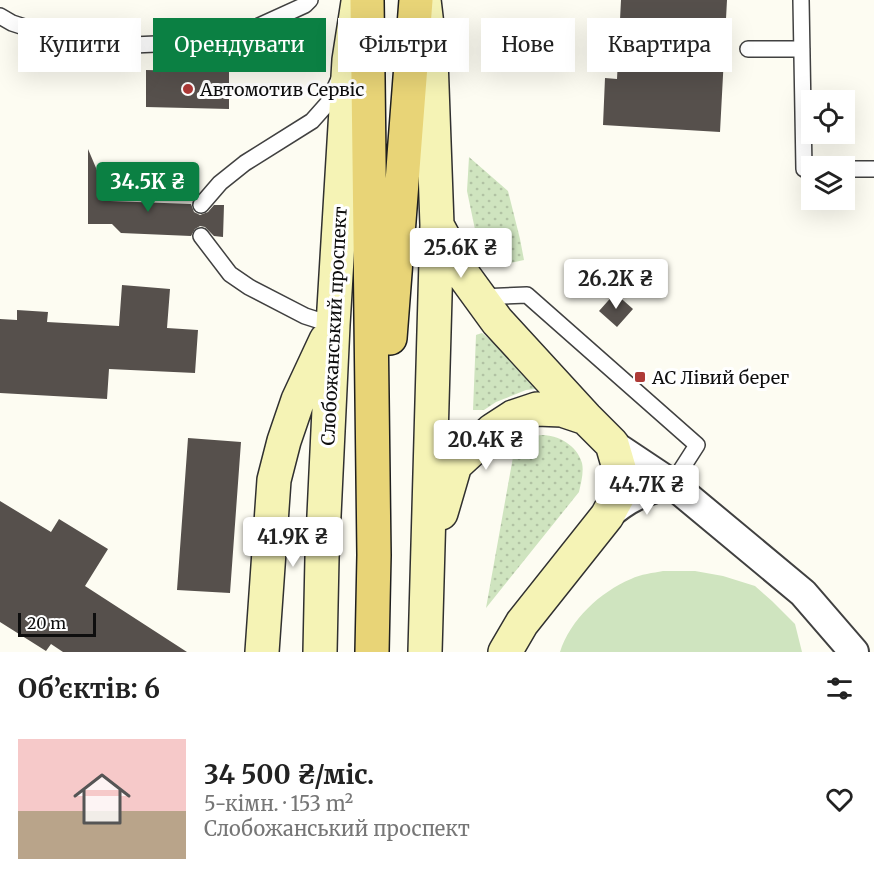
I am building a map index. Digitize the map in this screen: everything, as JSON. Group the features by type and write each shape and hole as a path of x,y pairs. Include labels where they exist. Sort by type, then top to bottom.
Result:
{"main road":[{"name":"Слобожанський проспект","path":"355,18 358,0"},
{"name":"Слобожанський проспект","path":"367,0 374,555 372,652"},
{"name":"Слобожанський проспект","path":"374,555 416,0"},
{"path":"424,0 431,59 437,225 425,652"},
{"name":"Слобожанський проспект","path":"320,652 333,325 348,72"},
{"path":"437,225 465,277 496,321 612,444 619,468 621,481 619,494 607,516 522,623 505,652"},
{"path":"262,652 274,480 298,400 333,325"},
{"path":"428,561 455,465 493,430 513,417 537,409 562,410 586,418"},
{"path":"274,480 289,469 302,466 320,474 325,479 326,486"}],"street":[{"path":"612,444 672,484 803,593 854,652"},
{"path":"607,516 637,494 672,484"}],"lane":[{"path":"0,16 12,23 86,47 226,41 305,5 310,0"},
{"path":"801,0 804,156"},
{"path":"748,49 802,50"},
{"path":"201,204 220,183 246,163 312,121 328,103 343,72"},
{"path":"855,169 874,169"},
{"path":"201,236 230,274 239,281 305,316 333,325"},
{"path":"480,297 527,295 697,445 672,484"}],"green space":[{"path":"469,157 508,191 524,260 506,264 482,263 467,191"},
{"path":"482,333 540,384 535,389 526,390 496,402 484,410 473,410 476,335"},
{"path":"541,435 566,442 580,457 583,466 579,492 486,608 513,457 523,441"},
{"path":"663,571 695,571 723,576 755,586 795,624 802,652 560,652 579,618 608,591 635,577"}],"building":[{"path":"621,0 727,0 726,18 620,18"},
{"name":"Автомотив Сервіс","path":"146,70 153,72 229,72 229,109 146,107"},
{"path":"617,72 723,72 720,132 603,125 605,78 617,79"},
{"path":"88,149 110,201 191,204 194,212 200,215 208,212 214,205 224,205 223,237 214,236 205,227 200,226 191,236 121,233 112,224 88,224"},
{"path":"122,285 170,289 167,328 198,330 195,373 109,369 107,399 0,393 0,319 17,320 17,310 48,312 47,322 119,326"},
{"path":"615,293 633,309 617,327 599,311"},
{"path":"188,438 241,442 230,593 177,590"},
{"path":"0,501 51,532 59,519 108,549 85,586 187,652 63,652 51,644 46,651 0,622"}],"place":[{"name":"Автомотив Сервіс","path":"188,89"},
{"name":"АС Лівий берег","path":"640,377"}]}
